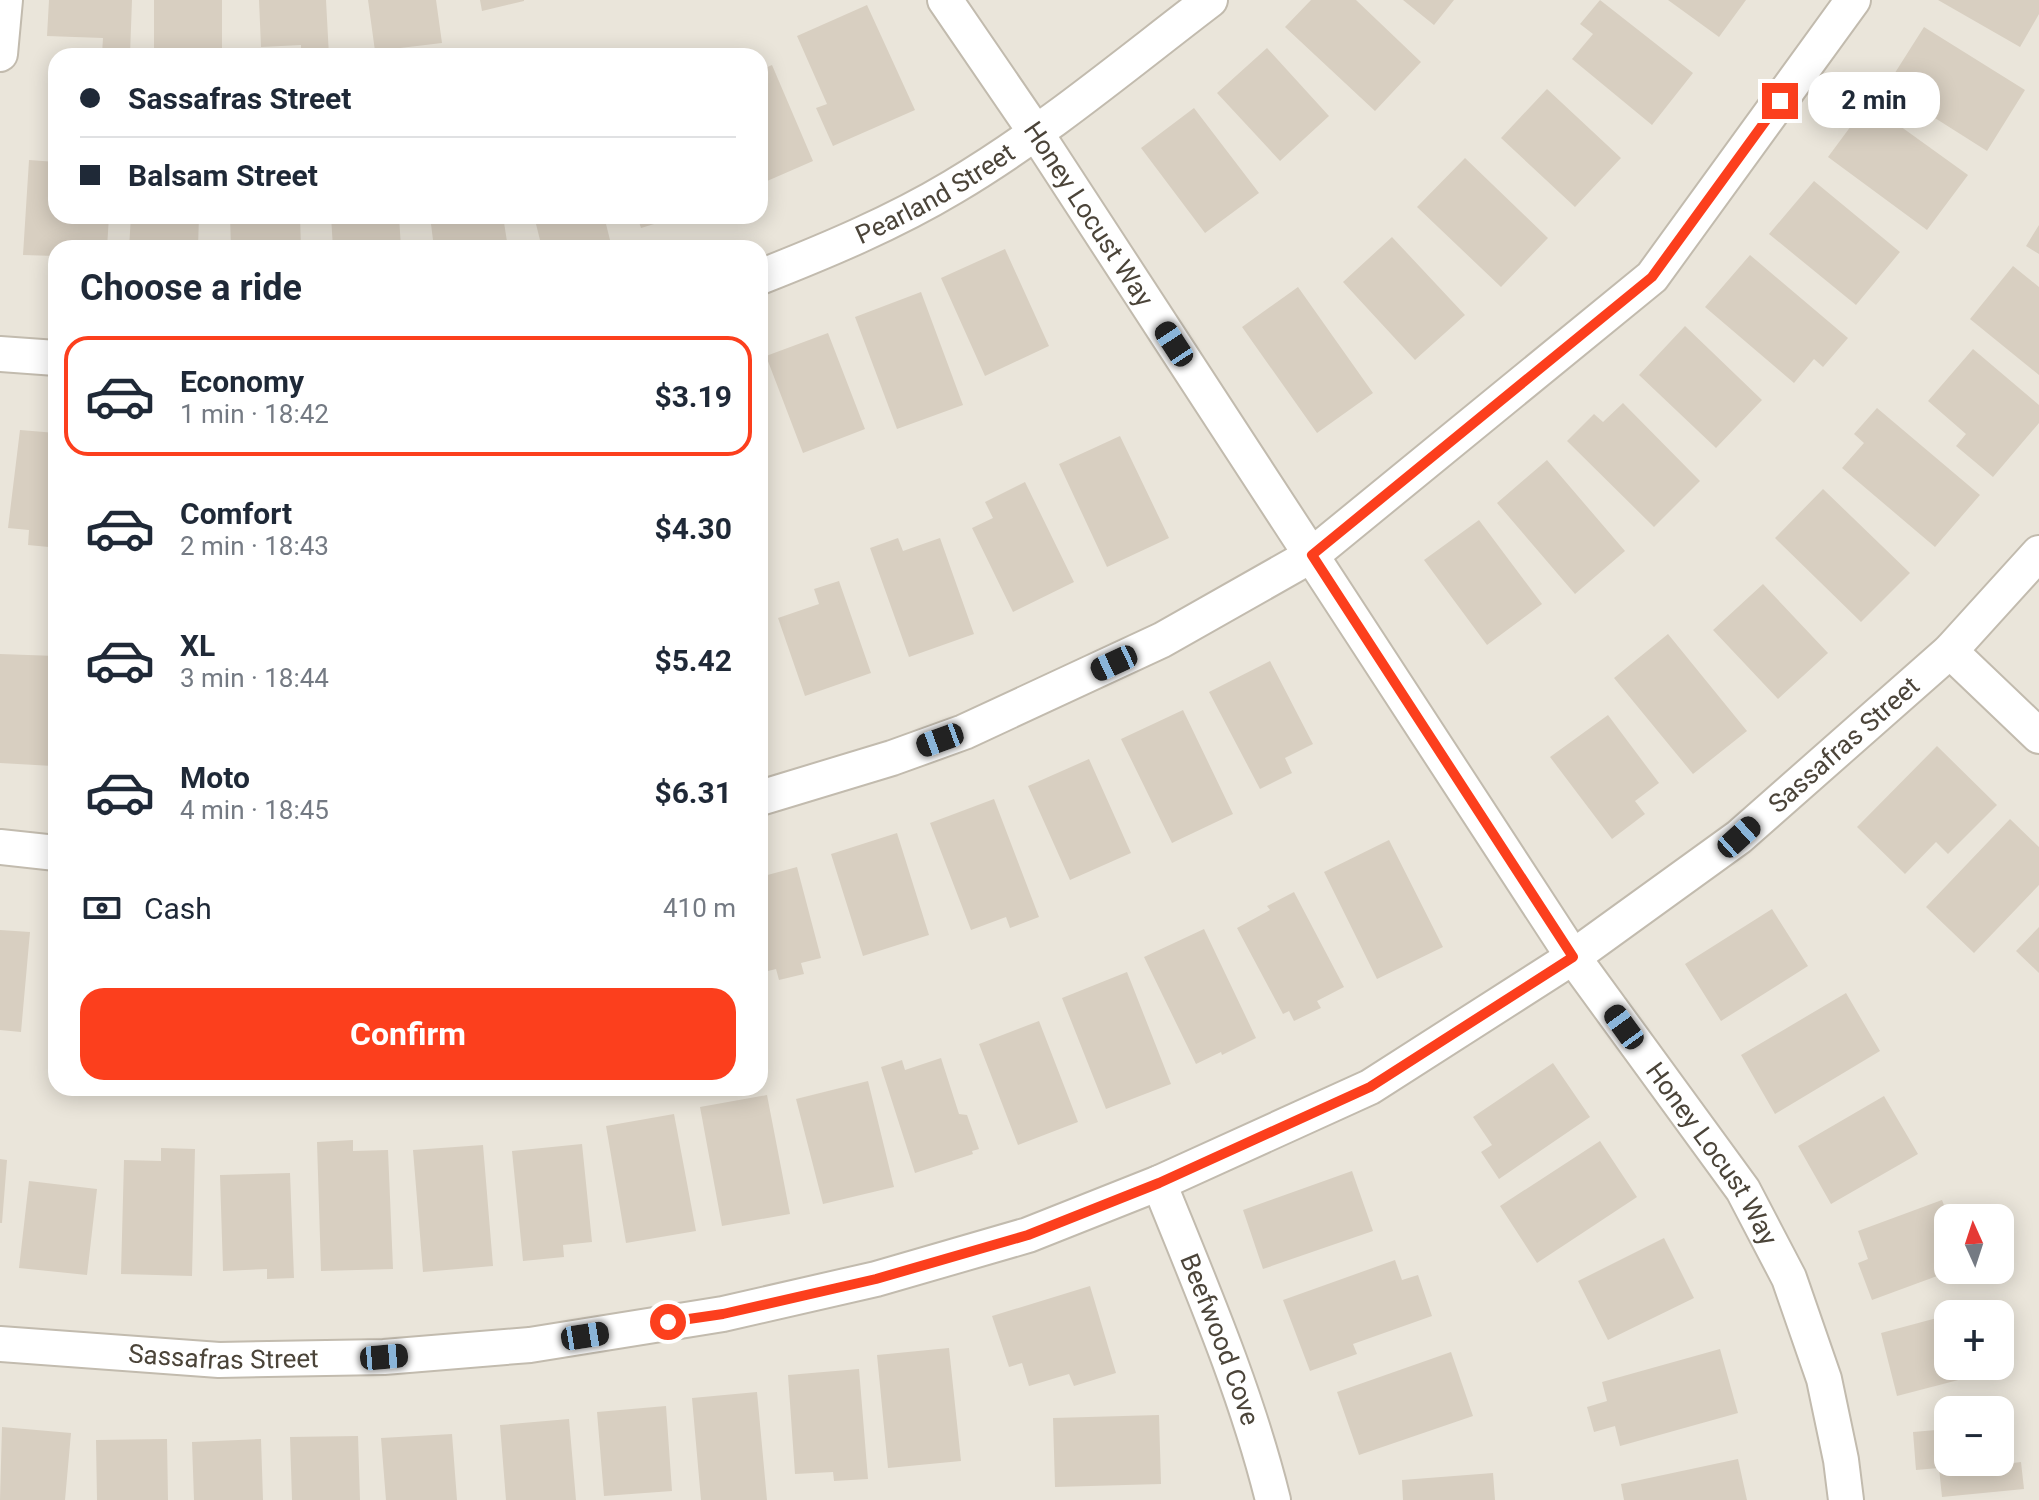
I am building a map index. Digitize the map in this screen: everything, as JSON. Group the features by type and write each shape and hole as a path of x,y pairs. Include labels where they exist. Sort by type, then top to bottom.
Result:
{"street":[{"path":"0,54 5,0"},
{"name":"Honey Locust Way","path":"945,0 1036,133 1573,957 1743,1190 1789,1278 1824,1379 1846,1500"},
{"name":"Pearland Street","path":"768,274 878,226 952,187 1036,133 1210,0"},
{"path":"768,796 892,758 964,732 1162,640 1312,555 1652,277 1853,0"},
{"path":"0,354 48,357"},
{"name":"Sassafras Street","path":"0,1344 219,1360 384,1357 530,1345 723,1314 876,1279 1028,1235 1159,1183 1370,1087 1573,957 1739,837 1950,651 2039,553"},
{"path":"1950,651 2039,736"},
{"path":"0,847 48,852"},
{"name":"Beefwood Cove","path":"1159,1183 1229,1359 1263,1458 1273,1500"}],"shaded area":[{"path":"0,0 2039,0 2039,1500 0,1500"}],"building":[{"path":"49,0 132,0 130,48 102,48 103,38 47,36"},
{"path":"154,0 222,0 222,48 154,48"},
{"path":"259,0 326,0 329,48 301,48 301,45 261,47"},
{"path":"368,0 436,0 442,43 375,48"},
{"path":"480,0 524,0 524,1 482,11"},
{"path":"1311,0 1356,0 1421,62 1375,111 1285,27"},
{"path":"1403,0 1454,0 1434,25"},
{"path":"1600,0 1693,73 1652,125 1572,59 1593,34 1580,24"},
{"path":"1668,0 1746,0 1719,37"},
{"path":"1938,0 2039,0 2039,14 2020,47"},
{"path":"867,5 915,110 833,146 816,108 827,104 797,36"},
{"path":"1924,27 2025,90 1987,151 1886,87"},
{"path":"1267,48 1329,116 1280,161 1217,93"},
{"path":"772,65 813,161 768,181 768,67"},
{"path":"1547,89 1621,158 1575,207 1501,138"},
{"path":"1868,103 1968,175 1927,230 1828,157"},
{"path":"1194,108 1259,193 1205,233 1141,148"},
{"path":"1465,158 1548,238 1501,287 1417,207"},
{"path":"29,160 48,161 48,224 108,224 108,240 48,240 48,256 23,255"},
{"path":"1814,181 1900,252 1856,305 1769,234"},
{"path":"130,224 199,224 198,240 130,240"},
{"path":"230,224 300,224 301,240 231,240"},
{"path":"332,224 400,224 400,240 332,240"},
{"path":"431,224 504,224 507,240 433,240"},
{"path":"536,224 606,224 610,240 540,240"},
{"path":"2039,225 2039,254 2026,246"},
{"path":"1392,237 1465,315 1415,360 1343,282"},
{"path":"1005,249 1049,346 985,376 941,278"},
{"path":"1750,255 1848,338 1823,367 1814,359 1794,383 1705,307"},
{"path":"2013,266 2039,287 2039,375 1970,319"},
{"path":"1298,287 1373,393 1317,433 1242,327"},
{"path":"921,292 963,405 897,429 855,317"},
{"path":"1685,326 1762,400 1716,448 1639,375"},
{"path":"828,333 865,429 803,453 768,355"},
{"path":"1973,349 2039,405 2039,423 1993,477 1956,446 1966,434 1928,401"},
{"path":"1623,403 1700,481 1654,527 1567,441 1594,414 1603,422"},
{"path":"1877,408 1980,495 1935,547 1842,468 1864,443 1854,434"},
{"path":"20,430 48,432 48,547 28,545 29,530 8,528"},
{"path":"1120,436 1169,538 1107,567 1059,464"},
{"path":"1547,460 1625,551 1575,594 1497,503"},
{"path":"1025,482 1074,582 1013,612 972,528 993,518 985,502"},
{"path":"1823,489 1910,573 1861,622 1775,538"},
{"path":"1479,520 1542,604 1487,645 1424,560"},
{"path":"898,538 903,551 940,538 974,634 909,657 870,548"},
{"path":"839,581 871,673 805,696 778,618 819,604 814,589"},
{"path":"1763,584 1828,653 1778,699 1713,630"},
{"path":"1668,634 1747,731 1693,774 1614,678"},
{"path":"0,654 48,656 48,766 0,763"},
{"path":"1270,661 1313,744 1285,758 1292,773 1260,789 1209,692"},
{"path":"1183,710 1233,814 1172,843 1121,739"},
{"path":"1608,715 1659,783 1635,801 1645,814 1612,839 1550,757"},
{"path":"1937,746 1997,805 1948,854 1936,842 1905,874 1857,827"},
{"path":"1089,759 1131,853 1070,880 1028,786"},
{"path":"994,799 1039,917 1010,928 1006,917 971,930 930,823"},
{"path":"2010,819 2039,847 2039,885 1974,953 1926,907"},
{"path":"897,833 929,935 863,956 831,854"},
{"path":"1389,840 1443,947 1377,979 1324,872"},
{"path":"797,867 821,958 801,963 804,974 779,980 776,969 768,971 768,875"},
{"path":"1294,892 1344,987 1317,1001 1321,1008 1294,1021 1289,1011 1283,1014 1237,928 1270,910 1267,906"},
{"path":"1772,909 1808,966 1721,1021 1685,964"},
{"path":"2039,927 2039,973 2016,951"},
{"path":"1204,929 1256,1038 1196,1064 1144,957"},
{"path":"0,930 30,932 21,1032 0,1030"},
{"path":"1127,972 1171,1084 1106,1109 1062,998"},
{"path":"1846,993 1880,1051 1775,1114 1741,1055"},
{"path":"1039,1021 1078,1122 1018,1145 979,1044"},
{"path":"941,1058 959,1114 967,1115 979,1149 972,1151 973,1154 915,1173 881,1067 902,1060 905,1070"},
{"path":"1553,1063 1590,1117 1499,1179 1481,1152 1492,1145 1473,1117"},
{"path":"868,1081 894,1187 823,1204 796,1099"},
{"path":"767,1096 790,1214 722,1226 700,1107"},
{"path":"1884,1096 1918,1154 1831,1204 1798,1146"},
{"path":"674,1114 696,1231 626,1243 606,1126"},
{"path":"353,1140 353,1151 388,1150 393,1269 321,1271 317,1142"},
{"path":"1600,1141 1637,1197 1537,1263 1500,1206"},
{"path":"582,1144 592,1242 563,1245 564,1257 523,1261 512,1151"},
{"path":"483,1145 493,1266 423,1272 413,1150"},
{"path":"161,1148 195,1149 192,1276 121,1274 124,1160 161,1161"},
{"path":"0,1159 7,1160 2,1223 0,1223"},
{"path":"1352,1171 1373,1231 1263,1269 1243,1210"},
{"path":"290,1173 294,1278 267,1279 267,1269 223,1271 220,1175"},
{"path":"29,1181 97,1189 87,1275 19,1268"},
{"path":"1942,1200 1944,1204 1934,1204 1934,1277 1872,1300 1858,1263 1868,1259 1858,1231"},
{"path":"1664,1238 1694,1298 1608,1340 1578,1281"},
{"path":"1395,1260 1402,1280 1418,1275 1432,1316 1353,1344 1357,1354 1310,1371 1283,1300"},
{"path":"1090,1286 1116,1373 1074,1386 1069,1374 1029,1386 1022,1363 1009,1367 992,1316"},
{"path":"1934,1319 1934,1380 1958,1380 1897,1396 1881,1333"},
{"path":"949,1348 961,1461 888,1468 877,1355"},
{"path":"1720,1349 1738,1413 1620,1446 1615,1426 1594,1432 1587,1407 1607,1401 1602,1382"},
{"path":"1451,1352 1473,1416 1359,1455 1337,1392"},
{"path":"859,1369 868,1479 834,1481 833,1472 795,1474 788,1375"},
{"path":"757,1392 767,1500 701,1500 692,1398"},
{"path":"666,1406 672,1491 604,1496 597,1412"},
{"path":"1159,1415 1161,1484 1055,1487 1053,1418"},
{"path":"569,1419 576,1500 506,1500 500,1425"},
{"path":"2,1427 71,1433 65,1500 0,1500"},
{"path":"1934,1430 1934,1468 1916,1470 1913,1432"},
{"path":"452,1434 457,1500 386,1500 381,1438"},
{"path":"358,1436 360,1500 292,1500 290,1437"},
{"path":"167,1439 168,1500 97,1500 96,1440"},
{"path":"261,1439 263,1500 194,1500 192,1442"},
{"path":"1738,1459 1747,1500 1624,1500 1621,1484"},
{"path":"2021,1462 2024,1489 1942,1497 1940,1476 2014,1476 2014,1463"},
{"path":"1493,1473 1495,1500 1403,1500 1402,1480"}],"route":[{"path":"668,1322 723,1314 876,1279 1028,1235 1159,1183 1370,1087 1573,957 1312,555 1652,277 1780,101"}]}
